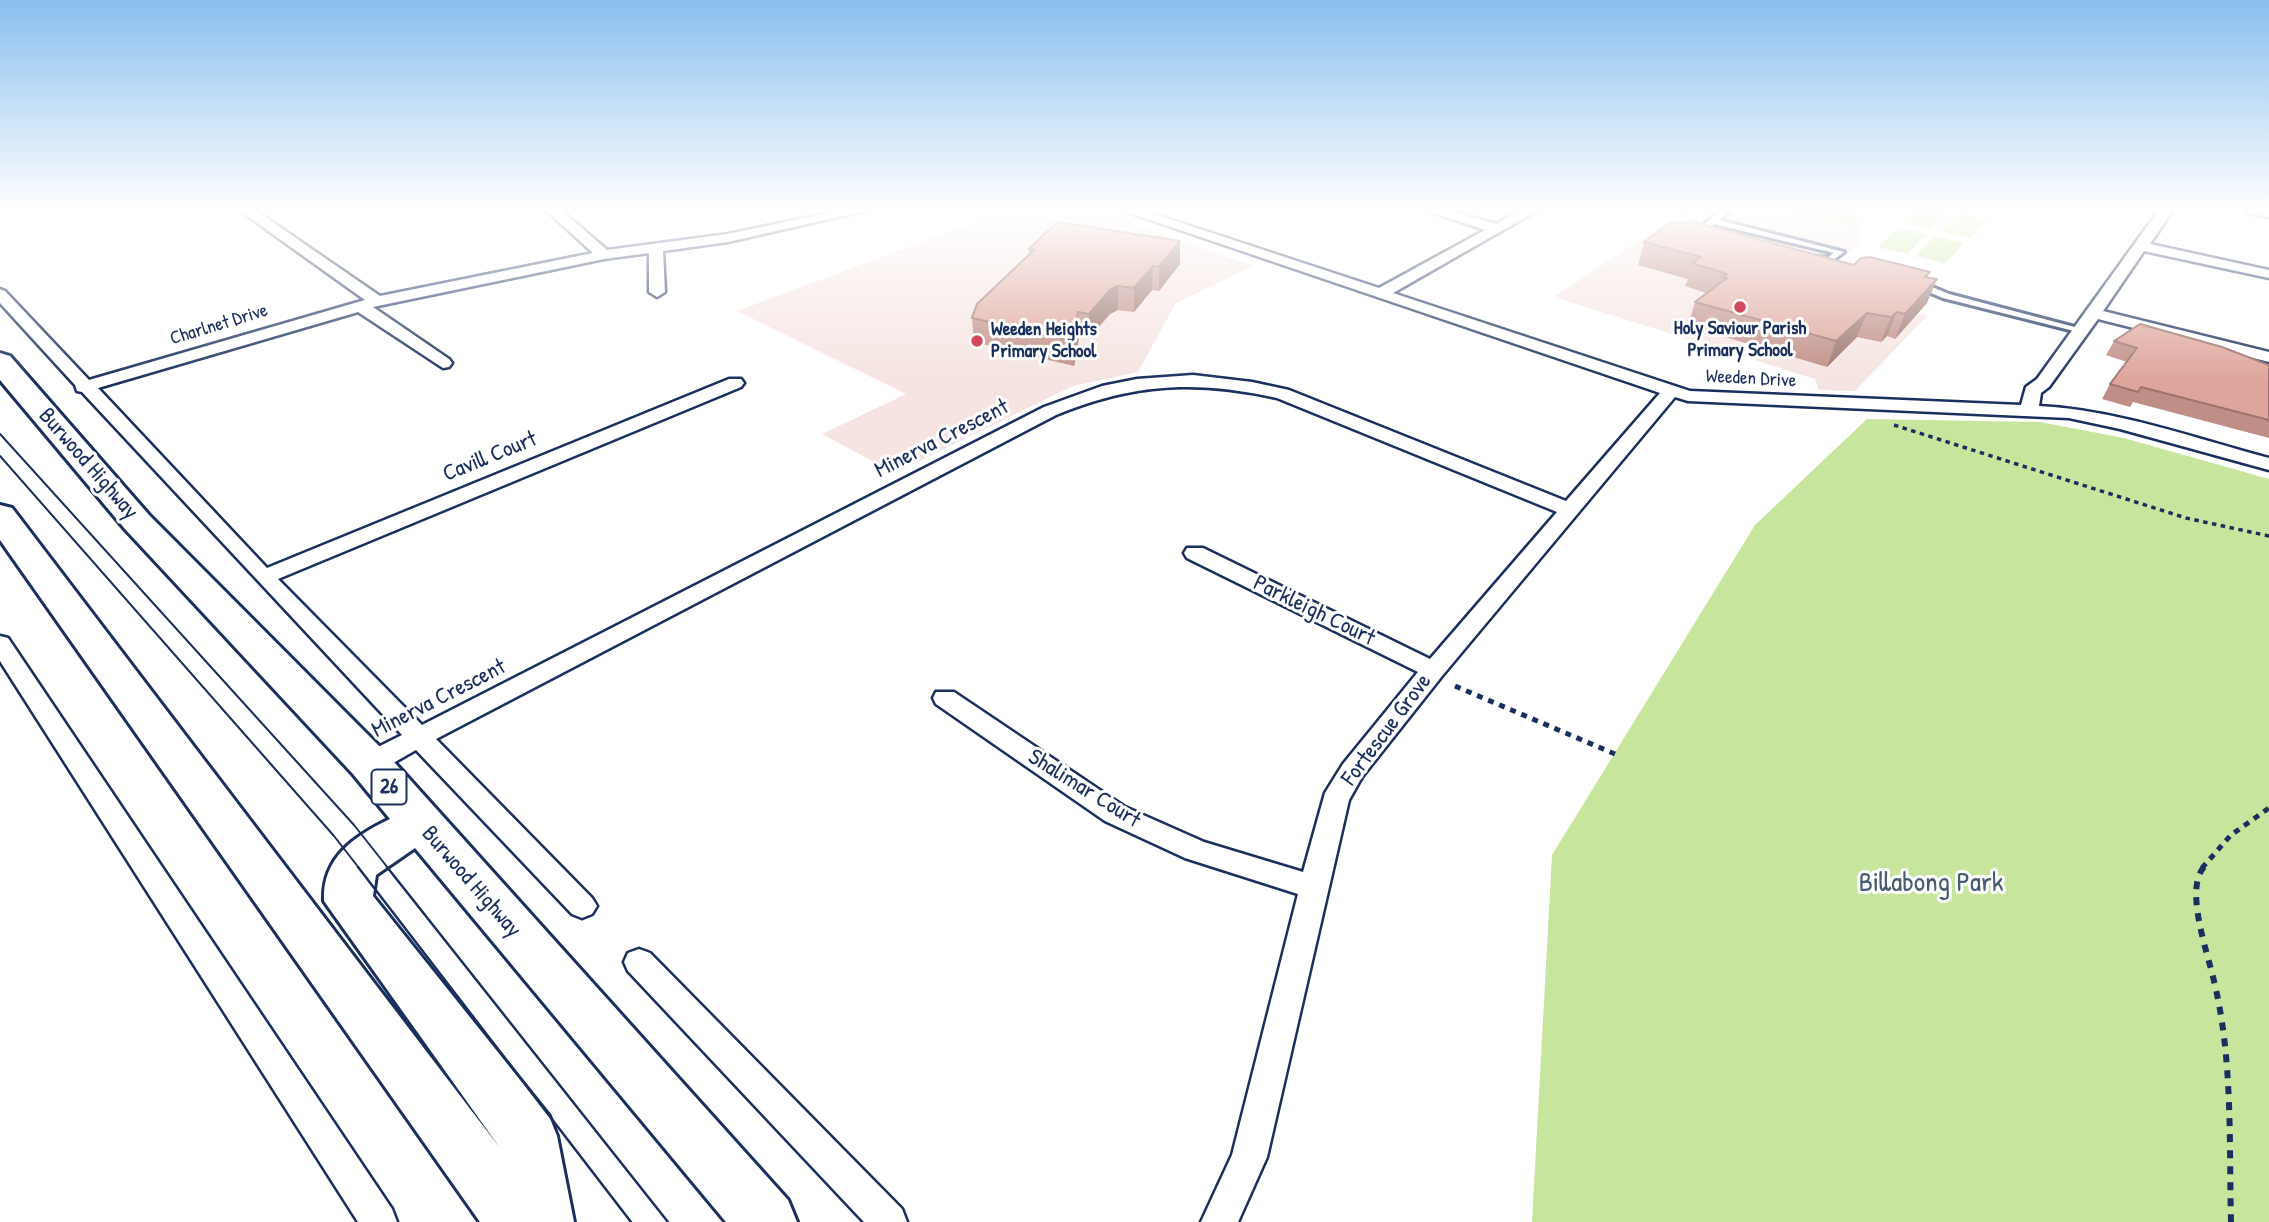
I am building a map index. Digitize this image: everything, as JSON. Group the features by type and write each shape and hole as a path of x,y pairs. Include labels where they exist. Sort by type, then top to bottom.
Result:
{"highway":[{"name":"Burwood Highway","path":"0,362 155,541 369,763 766,1222"},
{"path":"1,520 518,1222"},
{"path":"421,824 374,850 356,864 347,879 349,901 528,1136 543,1222"}],"street":[{"path":"328,267 377,301"},
{"name":"Charlnet Drive","path":"83,387 359,305 545,267"},
{"path":"656,267 657,292"},
{"name":"Weeden Drive","path":"1297,267 1670,391 1708,399 2069,413 2110,421 2269,464"},
{"path":"1380,295 1430,267"},
{"path":"2030,410 2032,391 2043,383 2126,267"},
{"path":"2237,267 2269,274"},
{"name":"Burwood Highway","path":"0,294 83,387 582,906"},
{"path":"359,305 443,363"},
{"path":"2092,313 2269,357"},
{"name":"Minerva Crescent","path":"369,763 1050,411 1087,395 1143,381 1207,380 1246,385 1283,394 1571,510"},
{"name":"Cavill Court","path":"264,577 735,383"},
{"path":"2043,383 2069,413"},
{"name":"Fortescue Grove","path":"1219,1222 1249,1157 1335,800 1352,771 1433,670 1670,391"},
{"name":"Parkleigh Court","path":"1195,553 1433,670"},
{"path":"5,660 379,1222"},
{"name":"Shalimar Court","path":"945,698 1115,814 1195,850 1313,887"},
{"path":"639,962 889,1222"}],"lane":[{"path":"1907,281 1947,296 2082,330"}],"path":[{"path":"1885,423 2186,518 2269,536"},
{"path":"1455,686 1615,754"},
{"path":"2231,1222 2225,1027 2196,905 2199,873 2231,835 2269,808"}],"shaded area":[{"name":"Weeden Heights Primary School","path":"855,267 1251,267 1176,303 1138,372 1073,386 895,473 822,434 906,394 737,311"},
{"name":"Holy Saviour Parish Primary School","path":"1599,267 1832,267 1823,275 1860,298 1927,316 1855,391 1819,390 1815,379 1554,297"}],"green space":[{"name":"Billabong Park","path":"1867,419 2040,422 2124,438 2269,479 2269,1222 1532,1222 1552,855 1755,525"}],"building":[{"path":"1016,267 1152,267 1134,288 1118,286 1110,290 1089,314 1078,312 1073,341 972,318 977,304"},
{"path":"1705,267 1910,267 1930,272 1925,277 1937,279 1905,314 1897,312 1891,317 1867,313 1836,341 1695,302 1727,278 1723,277 1727,274"},
{"path":"2140,324 2222,347 2269,365 2269,420 2141,387 2138,392 2110,384 2137,348 2114,341"}],"tram line":[{"path":"0,434 354,825 388,868"},
{"path":"0,456 334,836 359,868"},
{"path":"358,867 631,1222"},
{"path":"387,867 668,1222"}],"place":[{"name":"Holy Saviour Parish Primary School","path":"1740,307"},
{"name":"Weeden Heights Primary School","path":"977,341"}]}
